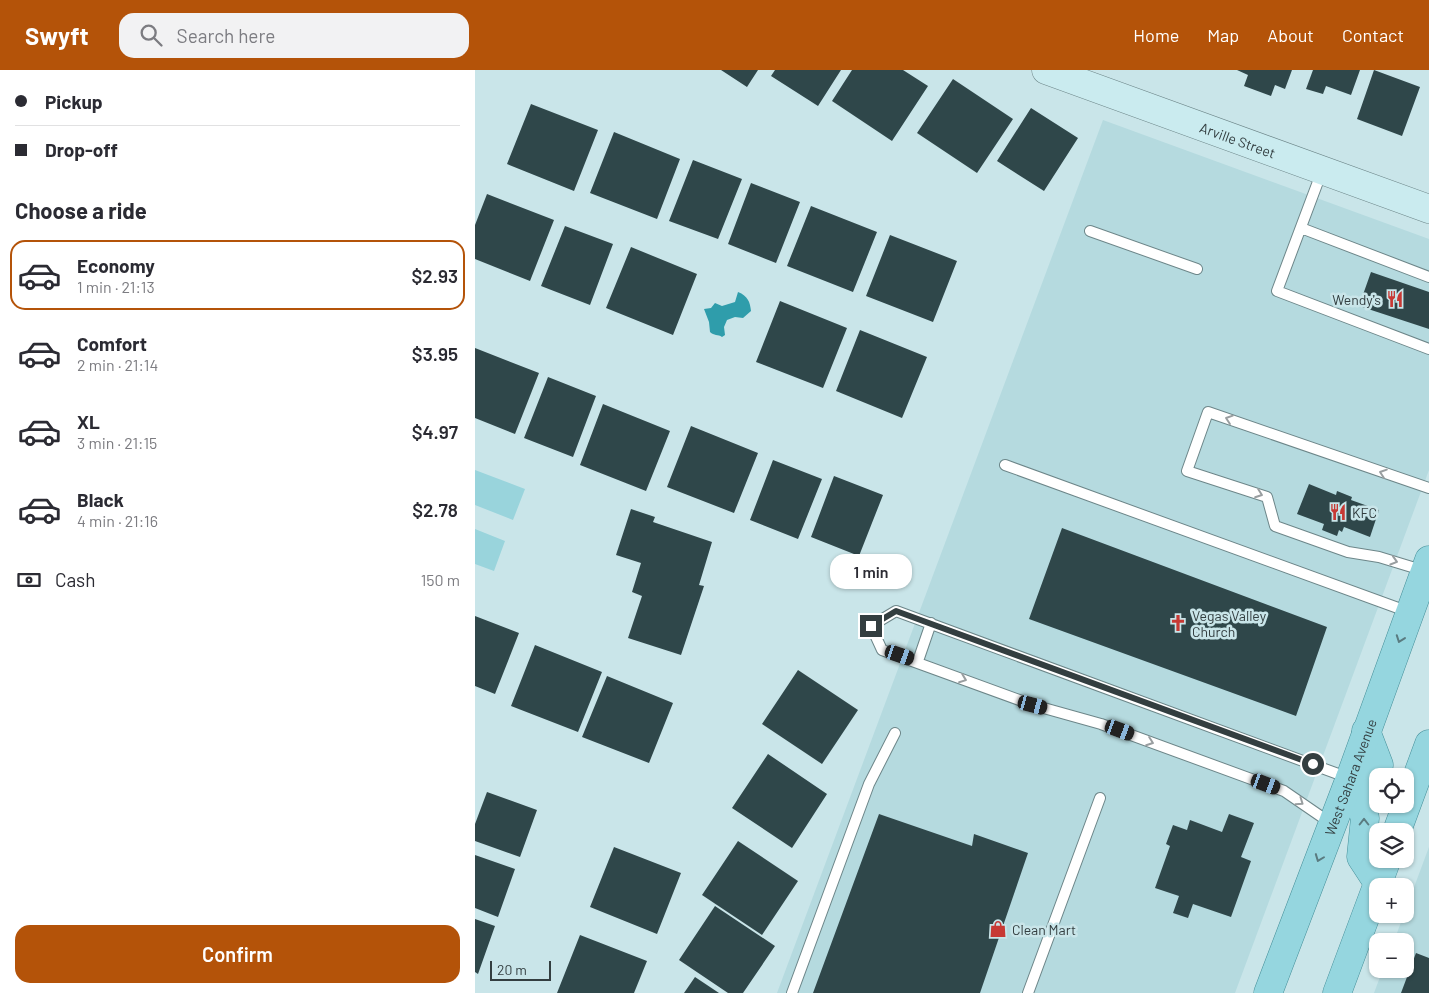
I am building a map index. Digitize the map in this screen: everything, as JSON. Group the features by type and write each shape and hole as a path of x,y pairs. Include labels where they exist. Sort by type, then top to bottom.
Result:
{"main road":[{"name":"West Sahara Avenue","path":"1268,993 1350,778 1427,565"},
{"path":"1366,731 1378,768"},
{"path":"1394,817 1429,744"},
{"path":"1337,993 1382,871 1361,857 1365,818 1350,778"}],"street":[{"name":"Arville Street","path":"1046,70 1429,209"}],"lane":[{"path":"1323,170 1277,291 1429,349"},
{"path":"1301,228 1429,277"},
{"path":"1090,231 1197,269"},
{"path":"1427,565 1348,552 1275,526 1267,496 1187,471 1207,412 1429,488"},
{"path":"1005,465 1410,613"},
{"path":"1332,824 1284,791 1101,724 1033,705 882,650 871,626 896,611 1350,778"},
{"path":"917,662 931,623"},
{"path":"791,993 869,784 895,733"},
{"path":"1028,993 1100,798"}],"shaded area":[{"path":"1103,120 1429,239 1429,470 1235,993 777,993"},
{"path":"738,292 748,300 751,311 743,318 735,317 727,320 724,327 725,335 722,337 711,333 704,309 711,308 715,303 722,306 735,302"},
{"path":"475,470 525,489 513,520 475,505"},
{"path":"475,529 505,541 494,571 475,564"},
{"path":"1429,847 1429,993 1374,993 1380,978 1414,978 1414,933 1397,933 1401,923 1414,923 1414,887"}],"building":[{"path":"721,70 758,70 747,87"},
{"path":"775,70 841,70 818,106 771,76"},
{"path":"852,70 903,70 928,86 892,141 832,101"},
{"path":"1237,70 1292,70 1285,89 1275,85 1271,96 1244,86 1248,75"},
{"path":"1313,70 1360,70 1351,95 1326,86 1323,94 1306,89"},
{"path":"1374,70 1420,87 1402,136 1357,119"},
{"path":"953,79 1013,119 977,173 917,133"},
{"path":"531,104 598,130 574,191 507,164"},
{"path":"1031,108 1078,138 1044,191 997,161"},
{"path":"614,132 680,159 657,219 590,193"},
{"path":"693,160 742,179 718,239 669,221"},
{"path":"751,183 800,202 776,263 728,244"},
{"path":"487,194 554,220 530,281 475,259 475,225"},
{"path":"811,206 877,232 853,292 787,266"},
{"path":"565,226 613,244 590,305 541,286"},
{"path":"890,235 957,261 933,322 866,296"},
{"path":"631,247 697,274 673,335 606,308"},
{"name":"Wendy's","path":"1371,272 1429,292 1429,329 1359,306"},
{"path":"780,301 847,328 823,388 756,362"},
{"path":"860,330 927,357 902,418 836,391"},
{"path":"475,348 539,373 515,434 475,418"},
{"path":"548,377 596,396 573,457 524,438"},
{"path":"603,404 670,431 646,491 580,465"},
{"path":"691,426 758,453 734,513 667,487"},
{"path":"773,460 822,479 798,539 750,520"},
{"path":"834,476 883,495 859,556 811,537"},
{"name":"KFC","path":"1309,484 1336,495 1337,491 1352,497 1351,500 1379,510 1370,537 1344,527 1342,532 1339,530 1337,536 1322,530 1324,524 1297,514"},
{"path":"631,509 655,517 653,522 712,542 699,585 704,586 681,655 628,638 642,596 632,592 641,563 616,555"},
{"name":"Vegas Valley Church","path":"1062,528 1327,627 1296,716 1029,619"},
{"path":"475,616 519,633 495,694 475,686"},
{"path":"535,645 602,672 578,732 511,706"},
{"path":"798,670 858,710 822,764 762,724"},
{"path":"607,676 673,703 649,763 582,737"},
{"path":"768,754 827,794 792,848 732,808"},
{"path":"487,792 537,810 520,857 475,841 475,824"},
{"path":"879,814 972,846 974,834 1028,853 980,993 813,993"},
{"path":"1229,814 1254,823 1241,857 1251,861 1231,917 1193,904 1188,918 1173,913 1179,896 1155,888 1170,846 1166,844 1173,825 1187,830 1190,820 1222,832"},
{"path":"738,841 798,881 762,935 702,895"},
{"path":"614,847 681,873 657,934 590,907"},
{"path":"475,855 515,869 498,917 475,908"},
{"path":"715,906 775,946 743,993 728,993 679,960"},
{"path":"475,919 495,926 478,974 475,972"},
{"path":"580,935 647,961 634,993 557,993"},
{"path":"1416,953 1429,958 1429,993 1401,993 1407,978 1414,978 1414,958"},
{"path":"695,977 719,993 684,993"}],"place":[{"name":"Wendy's","path":"1395,299"},
{"name":"KFC","path":"1338,512"},
{"name":"Vegas Valley Church","path":"1178,623"},
{"name":"Clean Mart","path":"998,929"}],"route":[{"path":"871,626 896,611 1313,764"}]}
